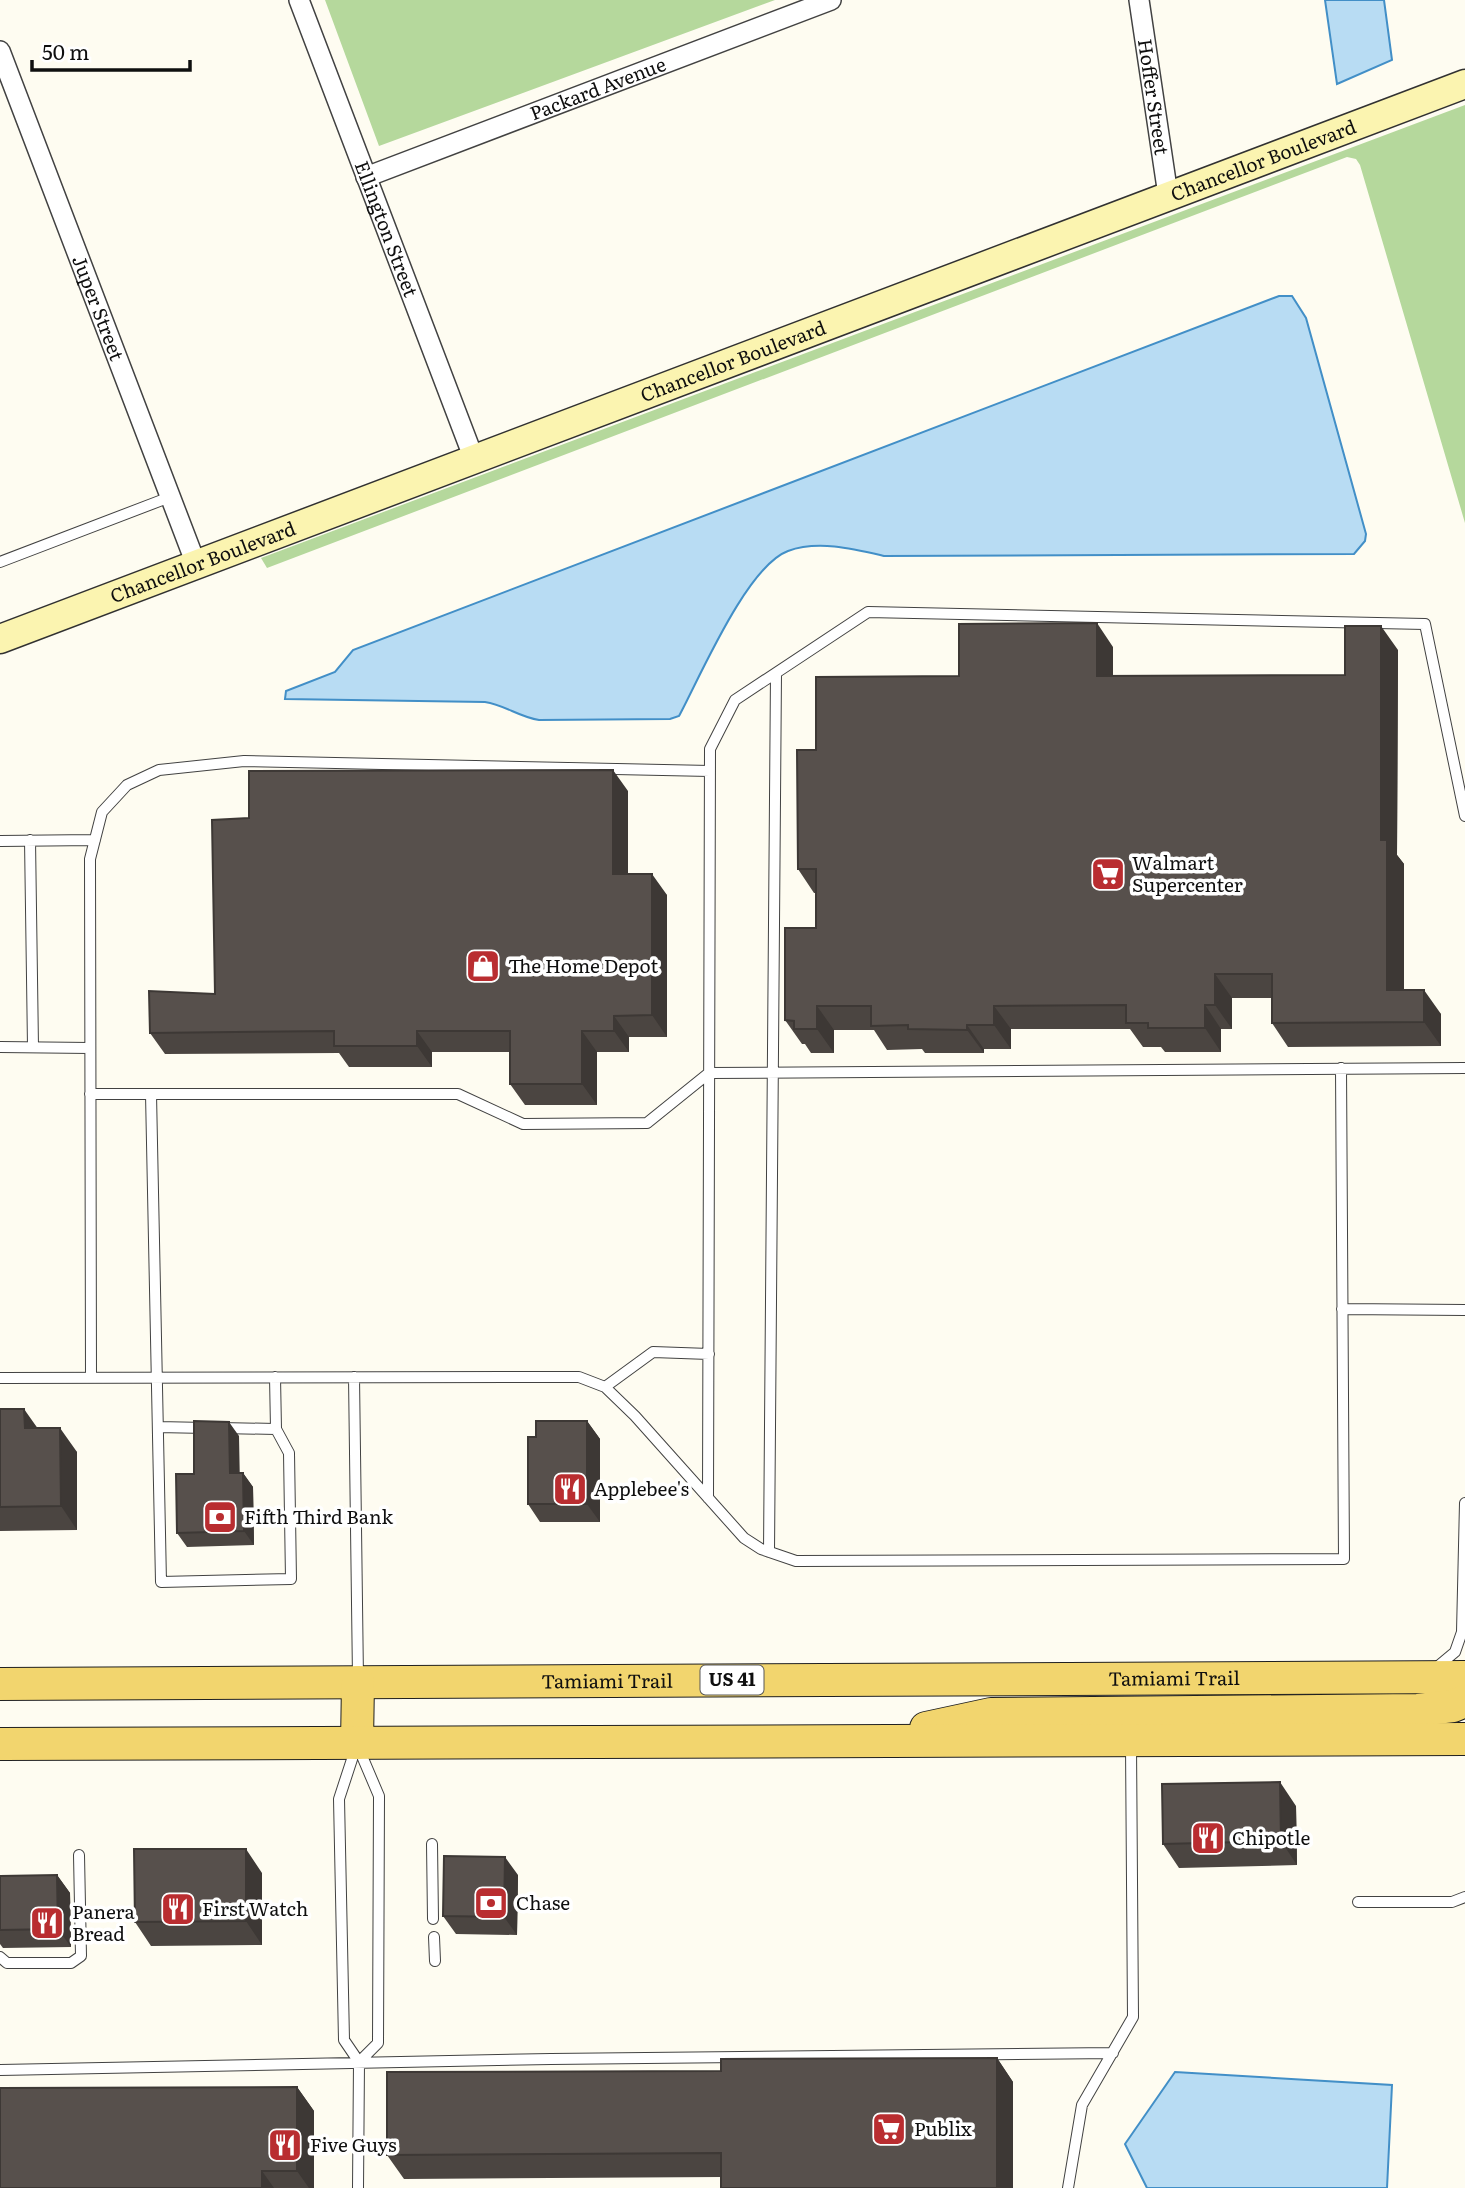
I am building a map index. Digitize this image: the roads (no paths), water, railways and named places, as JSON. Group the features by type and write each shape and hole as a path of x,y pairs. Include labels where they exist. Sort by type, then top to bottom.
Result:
{"main road":[{"name":"Tamiami Trail","path":"0,1684 1465,1677"},
{"path":"357,1743 358,1682"},
{"path":"860,1742 991,1714 1418,1710 1453,1706 1465,1701"},
{"path":"0,1745 1465,1739"}],"street":[{"name":"Ellington Street","path":"299,0 474,459"},
{"name":"Packard Avenue","path":"366,177 831,0"},
{"name":"Hoffer Street","path":"1139,0 1168,195"},
{"name":"Juper Street","path":"0,51 196,564"},
{"name":"Chancellor Boulevard","path":"0,639 1465,84"}],"lane":[{"path":"0,562 170,497"},
{"path":"708,1498 710,749 735,700 867,612 1425,624 1465,816"},
{"path":"769,1552 776,673"},
{"path":"91,1378 90,859 102,812 127,785 159,770 244,761 710,771"},
{"path":"30,840 33,1047"},
{"path":"0,841 95,840"},
{"path":"0,1047 90,1048"},
{"path":"0,1378 579,1377 605,1387 744,1538 769,1552 796,1561 1343,1559 1341,1068"},
{"path":"90,1094 458,1094 523,1124 647,1123 709,1073 1465,1068"},
{"path":"151,1094 161,1582 291,1579 289,1453 276,1429 275,1377"},
{"path":"1342,1309 1465,1310"},
{"path":"605,1387 653,1352 709,1354"},
{"path":"354,1377 358,1682"},
{"path":"158,1427 276,1429"},
{"path":"1420,1677 1455,1652 1462,1632 1465,1503"},
{"path":"1068,2188 1082,2105 1133,2017 1131,1740"},
{"path":"357,1743 379,1796 378,2043 359,2062"},
{"path":"357,1743 339,1799 344,2040 359,2062 358,2188"},
{"path":"432,1844 433,1919"},
{"path":"0,1957 7,1963 71,1963 81,1956 79,1855"},
{"path":"1358,1902 1452,1902 1465,1897"},
{"path":"434,1937 435,1961"},
{"path":"0,2070 359,2062 1113,2053"}],"water":[{"path":"1325,0 1384,0 1392,60 1337,84"},
{"path":"1279,296 1292,296 1306,318 1366,534 1365,541 1354,554 884,556 836,547 811,546 788,551 772,561 757,578 726,624 679,716 670,719 539,720 485,702 285,699 286,691 335,672 353,650"},
{"path":"1175,2072 1392,2085 1387,2188 1147,2188 1125,2144"}],"place":[{"name":"Walmart Supercenter","path":"1108,874"},
{"name":"The Home Depot","path":"483,966"},
{"name":"Applebee's","path":"570,1489"},
{"name":"Fifth Third Bank","path":"220,1517"},
{"name":"Chipotle","path":"1208,1838"},
{"name":"Chase","path":"491,1903"},
{"name":"First Watch","path":"178,1909"},
{"name":"Panera Bread","path":"47,1923"},
{"name":"Publix","path":"889,2129"},
{"name":"Five Guys","path":"285,2145"}]}
